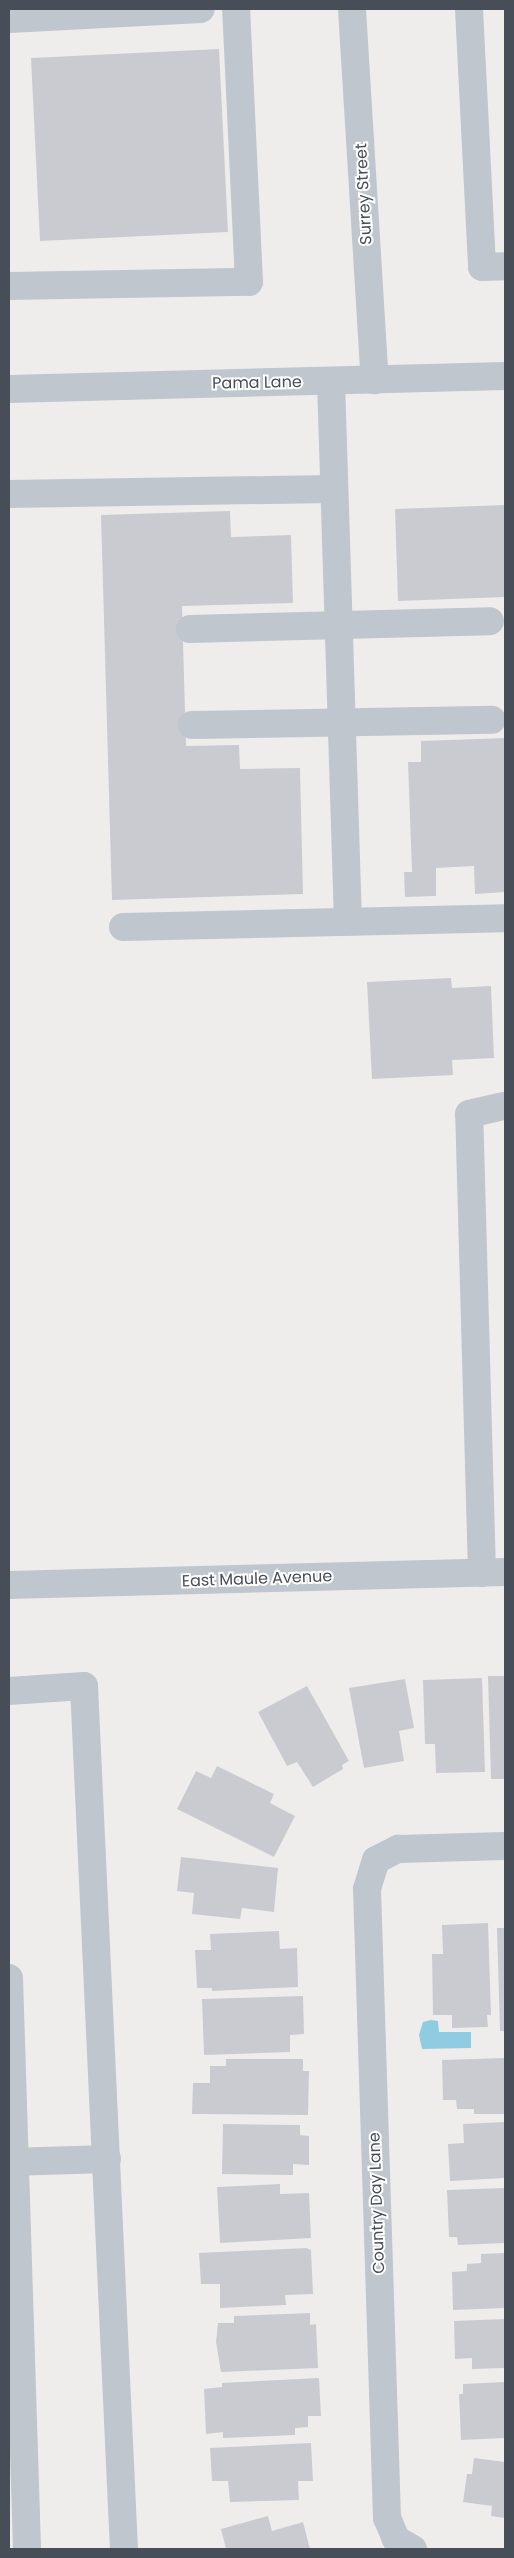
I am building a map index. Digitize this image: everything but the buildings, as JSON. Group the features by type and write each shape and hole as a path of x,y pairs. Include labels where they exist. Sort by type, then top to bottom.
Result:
{"street":[{"path":"9,19 201,9"},
{"path":"9,286 248,282 236,9"},
{"name":"Surrey Street","path":"352,9 375,380"},
{"path":"469,9 482,267 505,266"},
{"name":"Pama Lane","path":"9,389 505,376"},
{"path":"331,381 332,489 344,722 348,922"},
{"path":"9,494 332,489"},
{"path":"190,629 490,621"},
{"path":"192,726 492,720"},
{"path":"123,926 505,918"},
{"path":"494,1572 469,1114 505,1106"},
{"name":"East Maule Avenue","path":"9,1585 494,1572"},
{"path":"9,1691 84,1686 124,2549"},
{"name":"Country Day Lane","path":"413,2549 396,2539 387,2518 368,1889 376,1860 398,1849 505,1846"},
{"path":"9,1978 12,2162 27,2549"},
{"path":"12,2162 107,2159"}],"water":[{"path":"438,2021 439,2032 471,2032 471,2048 422,2049 419,2035 423,2022"}]}
